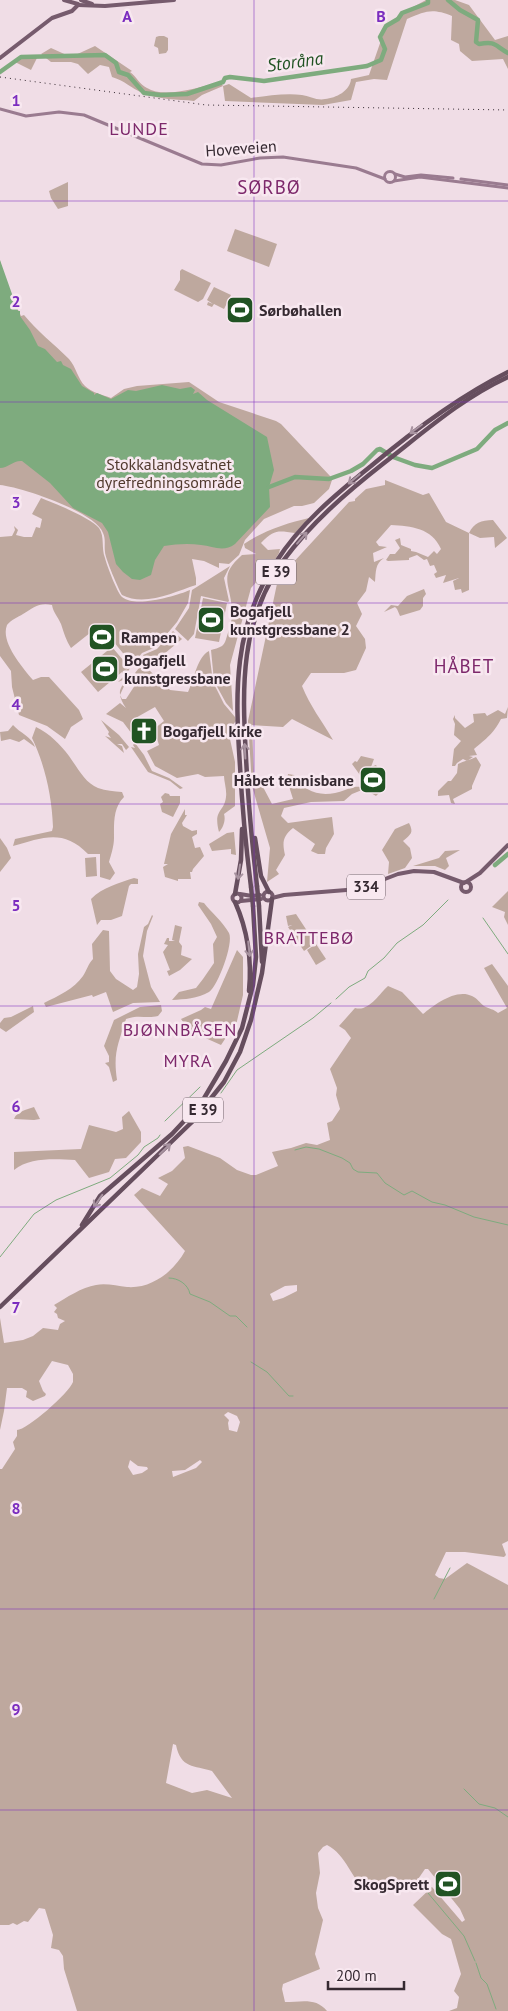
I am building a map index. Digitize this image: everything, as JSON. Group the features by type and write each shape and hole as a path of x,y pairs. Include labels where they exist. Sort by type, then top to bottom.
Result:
{"highway":[{"name":"E 39","path":"238,894 242,851 237,714 238,673 242,644 254,605 265,581 281,554 305,525 372,465 401,441 508,372"},
{"name":"E 39","path":"259,983 262,953 248,804 243,679 250,634 261,600 283,561 329,510 464,399 508,377"},
{"name":"E 39","path":"77,1232 100,1196 172,1134 203,1100 231,1052 248,1009 256,957 253,906 241,788"},
{"name":"E 39","path":"248,804 261,876 268,893"},
{"name":"E 39","path":"0,1307 183,1132 213,1098 227,1077 240,1052 249,1028 266,950 272,899"},
{"name":"E 39","path":"238,902 249,948 248,1009"}],"main road":[{"path":"64,0 105,6 174,0"},
{"path":"77,2 99,4 159,0"},
{"path":"0,58 52,18 67,12 77,2"},
{"name":"Hoveveien","path":"0,109 26,116 60,112 84,115 202,164 221,165 255,159 283,157 356,168 385,179"},
{"path":"390,171 402,176 421,175 508,186 420,177 389,182 385,179 387,172 390,171"},
{"name":"Hoveveien","path":"373,174 387,172"},
{"path":"394,181 395,174"},
{"path":"480,873 465,882 461,888 466,892 480,873 508,845"},
{"name":"334","path":"238,894 252,896 268,893 284,895 359,889 409,871 424,870 465,882"},
{"name":"334","path":"445,875 461,888"},
{"path":"465,882 470,887"},
{"path":"266,900 263,897 268,893 272,899"},
{"path":"238,894 242,898 238,902 233,898 238,894"},
{"name":"334","path":"238,902 252,899 266,900 284,895"}],"green space":[{"path":"426,0 455,0 469,5 495,40 508,36 508,69 503,59 472,61 460,51 459,44 451,40 452,16 434,11 407,19 387,80 374,79 356,82 351,100 323,105 225,101 223,86 229,84 251,98 296,94 322,99 338,95 348,87 351,79 369,75 386,26 402,13"},
{"path":"156,37 168,38 168,50 166,53 159,54 158,48 154,46"},
{"path":"95,46 132,71 130,72 142,85 154,91 183,91 220,82 223,86 202,95 194,101 162,98 143,93 112,77 109,67 100,65 88,74 78,64 51,62 41,54 51,48 71,57"},
{"path":"27,57 37,58 31,70 13,61"},
{"path":"68,182 68,206 58,209 49,191"},
{"path":"235,229 277,244 269,267 227,251"},
{"name":"Stokkalandsvatnet dyrefredningsområde","path":"0,261 7,286 21,316 24,315 69,359 85,386 111,398 124,389 137,386 189,382 219,402 281,424 330,476 332,480 329,489 314,503 294,506 264,519 245,540 239,555 229,564 219,563 219,568 204,561 192,559 196,585 150,599 131,598 122,595 106,555 104,535 97,525 87,517 57,502 24,490 0,485"},
{"path":"182,269 211,283 203,299 198,302 174,290 180,280 180,271"},
{"path":"214,287 231,295 224,309 214,304 212,307 207,305 208,302 213,304 207,300"},
{"path":"385,480 423,495 429,493 446,522 469,533 469,590 462,593 461,589 455,590 453,581 459,578 443,583 446,575 436,578 434,574 437,572 434,565 430,566 427,559 424,560 417,555 409,558 409,560 386,560 390,554 395,554 400,548 395,540 400,538 401,545 411,549 411,551 428,557 434,551 437,554 441,549 437,542 426,532 413,527 391,525 376,542 379,546 387,547 373,553 374,562 384,558 377,565 375,582 369,577 366,591 357,603 362,614 356,626 365,639 366,648 356,670 344,673 311,673 302,686 312,707 333,740 292,719 283,727 252,725 254,777 263,787 272,804 293,799 287,780 288,774 294,775 304,786 316,793 330,794 352,787 360,787 362,790 352,794 344,801 311,802 284,808 281,816 288,823 332,817 334,834 326,848 325,854 318,854 311,851 315,844 293,828 284,840 285,855 276,870 279,874 267,882 270,848 252,786 248,721 278,579 349,502 355,501 366,489 385,485"},
{"path":"41,498 81,515 99,528 102,535 106,562 122,597 136,601 156,600 190,590 188,603 177,622 156,647 142,653 134,663 131,663 100,625 71,648 52,605 43,604 36,606 7,625 6,632 10,647 33,680 49,677 79,710 83,719 71,727 65,739 47,726 19,715 12,687 11,671 0,656 0,537 12,536 15,530 14,526 18,530 16,535 32,537 36,527 40,528 42,519 32,514"},
{"path":"309,518 295,533 273,533 261,543 268,550 280,549 263,579 260,578 251,588 230,665 233,711 226,703 214,681 211,650 224,644 231,622 232,609 227,580 228,574 242,555 256,554 245,548 244,544 275,528"},
{"path":"493,520 507,538 495,548 494,537 480,538 469,533 478,523"},
{"path":"230,566 224,578 229,601 201,596 194,634 188,641 175,629 189,608 192,590"},
{"path":"424,589 426,594 420,610 400,616 395,607 384,612 391,605 398,606 407,596"},
{"name":"Bogafjell kunstgressbane 2","path":"203,598 227,603 219,642 195,638"},
{"path":"173,631 182,639 158,659 148,663 143,655 157,649"},
{"name":"Bogafjell kunstgressbane","path":"112,647 129,667 125,670 130,668 123,680 118,682 124,676 122,672 98,692 81,672"},
{"path":"209,651 213,682 224,704 236,721 228,730 235,762 235,806 224,814 224,824 219,832 217,819 226,797 224,776 205,777 198,774 177,778 155,766 147,751 159,745 154,729 164,721 155,707 132,720 132,734 123,722 106,714 120,703 126,708 120,695 122,699 126,699 141,676 135,673 139,668 150,667 149,670 170,690 188,692 199,663"},
{"path":"131,681 125,684 120,695 120,690 124,684"},
{"path":"508,707 507,718 501,719 486,739 474,749 477,755 469,756 473,757 467,761 463,759 455,766 452,766 454,749 461,741 454,735 455,724 453,719 455,715 455,718 465,728 474,722 473,714 485,713 487,716 498,710 505,714"},
{"path":"101,720 119,735 129,747 126,750 122,744 117,744 122,746 124,753 105,736 111,738"},
{"path":"13,725 31,740 35,747 24,739 19,742 10,739 1,741 0,732 8,731"},
{"path":"36,727 58,743 93,786 122,792 124,797 116,811 114,844 109,862 115,873 110,880 100,877 100,854 88,854 70,841 52,837 13,846 15,839 52,831 53,827 47,781 41,759 32,738"},
{"path":"135,743 152,771 169,778 183,788 180,789 170,781 148,772 131,747 135,748 133,745"},
{"path":"361,756 374,759 371,767 376,765 383,776 380,792 376,796 366,790 365,782 352,764 355,761 357,762"},
{"path":"476,757 481,765 472,789 453,799 455,804 451,803 449,795 438,796 438,791 448,781 451,781 457,773 458,764"},
{"path":"165,793 170,796 180,796 180,803 173,817 162,812 160,804 163,802 161,797"},
{"path":"185,809 185,815 187,815 182,823 183,826 192,831 197,830 197,834 192,837 195,848 200,847 204,856 192,872 190,872 191,879 178,879 178,881 165,877 163,867 168,864 164,864 171,834"},
{"path":"409,823 411,833 403,841 410,848 412,858 405,868 388,874 389,862 382,850 395,829"},
{"path":"234,832 236,855 231,854 231,849 212,851 209,844 227,833"},
{"path":"0,838 11,858 0,872"},
{"path":"460,850 446,858 449,866 445,870 435,866 413,866 439,858 445,851"},
{"path":"96,857 97,876 86,877 85,858"},
{"path":"134,878 138,879 138,884 131,884 129,886 122,916 111,920 101,920 97,925 91,899 106,888"},
{"path":"508,891 508,925 504,917 505,912 492,907"},
{"path":"199,902 204,903 229,933 227,954 217,982 209,992 186,999 172,1000 179,992 196,988 214,963 213,944 217,937 198,905"},
{"path":"296,914 315,943 304,951 288,927 292,925 288,926 286,916"},
{"path":"152,915 143,956 151,987 160,1002 133,1003 113,1012 106,992 93,997 92,995 46,1007 44,1003 60,995 83,976 93,959 92,944 103,930 109,931 110,971 116,979 133,990 137,987 139,974 138,954 144,927 148,924"},
{"path":"175,925 182,927 179,942 182,946 181,955 192,959 180,970 169,976 167,971 170,970 163,952 168,945 164,944 167,938 169,938 169,941 175,941 172,940"},
{"path":"316,944 326,959 316,965 307,950"},
{"path":"237,950 243,957 243,995 234,1034 226,1030 225,1039 221,1045 190,1032 181,1019 205,1007 211,1009"},
{"path":"492,964 508,986 508,1541 502,1544 506,1555 504,1557 465,1552 446,1552 435,1575 445,1579 467,1563 508,1585 508,2011 449,2011 457,2008 459,1997 454,1991 461,1974 451,1939 442,1934 413,1905 432,1887 462,1922 465,1920 460,1909 428,1869 425,1869 414,1885 407,1881 365,1888 334,1849 327,1845 318,1853 320,1873 316,1893 318,1908 323,1920 315,1954 320,1969 283,1984 282,1989 285,2002 313,2002 327,2011 77,2011 64,1969 63,1956 59,1950 51,1948 53,1935 45,1909 39,1908 28,1922 24,1921 17,1925 13,1923 0,1925 0,1469 2,1469 15,1449 13,1442 17,1436 17,1430 38,1418 64,1394 73,1382 73,1374 68,1365 52,1361 39,1381 46,1394 33,1401 26,1397 27,1391 22,1388 7,1388 0,1430 0,1318 4,1343 23,1340 33,1336 43,1328 58,1330 60,1324 65,1321 58,1318 54,1312 57,1308 54,1305 80,1290 100,1284 136,1287 153,1282 168,1272 185,1251 134,1195 142,1188 160,1196 168,1184 158,1178 172,1171 185,1158 183,1147 188,1146 220,1158 237,1170 256,1175 278,1166 272,1152 306,1143 317,1145 330,1140 327,1123 332,1121 340,1109 336,1095 337,1088 330,1069 351,1038 339,1026 355,1008 360,1009 369,1005 388,986 402,992 423,1014 433,1006 459,994 472,996 484,1006 498,1013 507,1008 484,968","holes":["297,1285 297,1291 283,1298 273,1301 270,1294 285,1286","228,1412 237,1416 240,1422 237,1432 229,1430 229,1420 224,1415","130,1460 138,1466 147,1467 148,1469 133,1475 128,1467","200,1460 202,1462 196,1468 173,1477 172,1471 185,1470","173,1744 176,1745 181,1758 189,1765 212,1771 232,1798 207,1790 192,1793 166,1783"]},
{"path":"161,1005 162,1011 158,1016 126,1019 116,1056 117,1080 113,1082 109,1067 105,1063 109,1062 109,1056 104,1046 114,1020 140,1007"},
{"path":"33,1006 34,1012 6,1032 0,1028 0,1023 4,1018 11,1017"},
{"path":"34,1107 40,1119 14,1119 20,1112"},
{"path":"129,1111 141,1132 141,1142 126,1158 115,1159 109,1172 89,1178 75,1160 59,1159 35,1161 14,1170 14,1152 81,1149 89,1125 116,1132 123,1129 122,1117"}],"shaded area":[{"name":"Stokkalandsvatnet dyrefredningsområde","path":"0,260 18,311 20,311 20,316 38,346 45,349 57,362 61,361 63,365 71,369 82,386 94,393 94,395 97,393 111,399 128,390 136,391 162,385 180,389 191,387 195,390 193,394 198,392 207,400 267,437 274,470 269,487 270,507 235,544 222,549 192,544 164,546 155,560 151,575 140,580 132,579 116,564 108,532 102,523 73,508 50,483 22,461 0,468"}],"waterway":[{"name":"Storåna","path":"0,72 21,57 105,55 116,63 119,72 128,75 144,93 160,95 187,94 223,82 225,78 230,77 264,81 367,66 381,60 385,49 380,37 386,26 398,19 402,13 428,3 428,0"},
{"name":"Storåna","path":"448,0 460,10 478,20 476,42 479,44 492,43 508,53"},
{"path":"269,487 295,477 329,479 351,471 363,464 380,449 393,457 415,465 432,468 477,449 495,430 508,423"},
{"path":"495,865 508,854"},
{"path":"336,999 349,987 365,978 368,971 384,958 397,943 423,925 448,900"},
{"path":"483,918 508,954"},
{"path":"221,1093 237,1070 313,1018 331,1003"},
{"path":"165,1121 200,1087"},
{"path":"0,1257 34,1214 56,1200 110,1178 160,1135"},
{"path":"295,1150 306,1147 319,1149 342,1158 350,1163 353,1169 358,1172 377,1173 385,1183 404,1195 412,1191 432,1202 445,1205 474,1217 508,1225"},
{"path":"169,1278 182,1282 190,1294 210,1302 230,1316 236,1316 247,1327"},
{"path":"251,1362 267,1372 289,1396 293,1396"},
{"path":"434,1599 450,1568"},
{"path":"464,1789 479,1804 495,1808 508,1817"},
{"path":"428,1893 464,1936 475,1961"},
{"path":"476,1963 481,1978 487,1984 496,2009"}],"railway":[{"path":"0,77 206,105 508,110"}],"place":[{"name":"Sørbøhallen","path":"240,310"},
{"name":"Bogafjell kunstgressbane 2","path":"211,620"},
{"name":"Rampen","path":"102,637"},
{"name":"Bogafjell kunstgressbane","path":"105,669"},
{"name":"Bogafjell kirke","path":"144,731"},
{"name":"Håbet tennisbane","path":"373,780"},
{"name":"SkogSprett","path":"448,1884"}],"district":[{"name":"LUNDE","path":"139,129"},
{"name":"SØRBØ","path":"269,187"},
{"name":"HÅBET","path":"464,666"},
{"name":"BRATTEBØ","path":"309,938"},
{"name":"BJØNNBÅSEN","path":"180,1030"},
{"name":"MYRA","path":"188,1061"}]}
